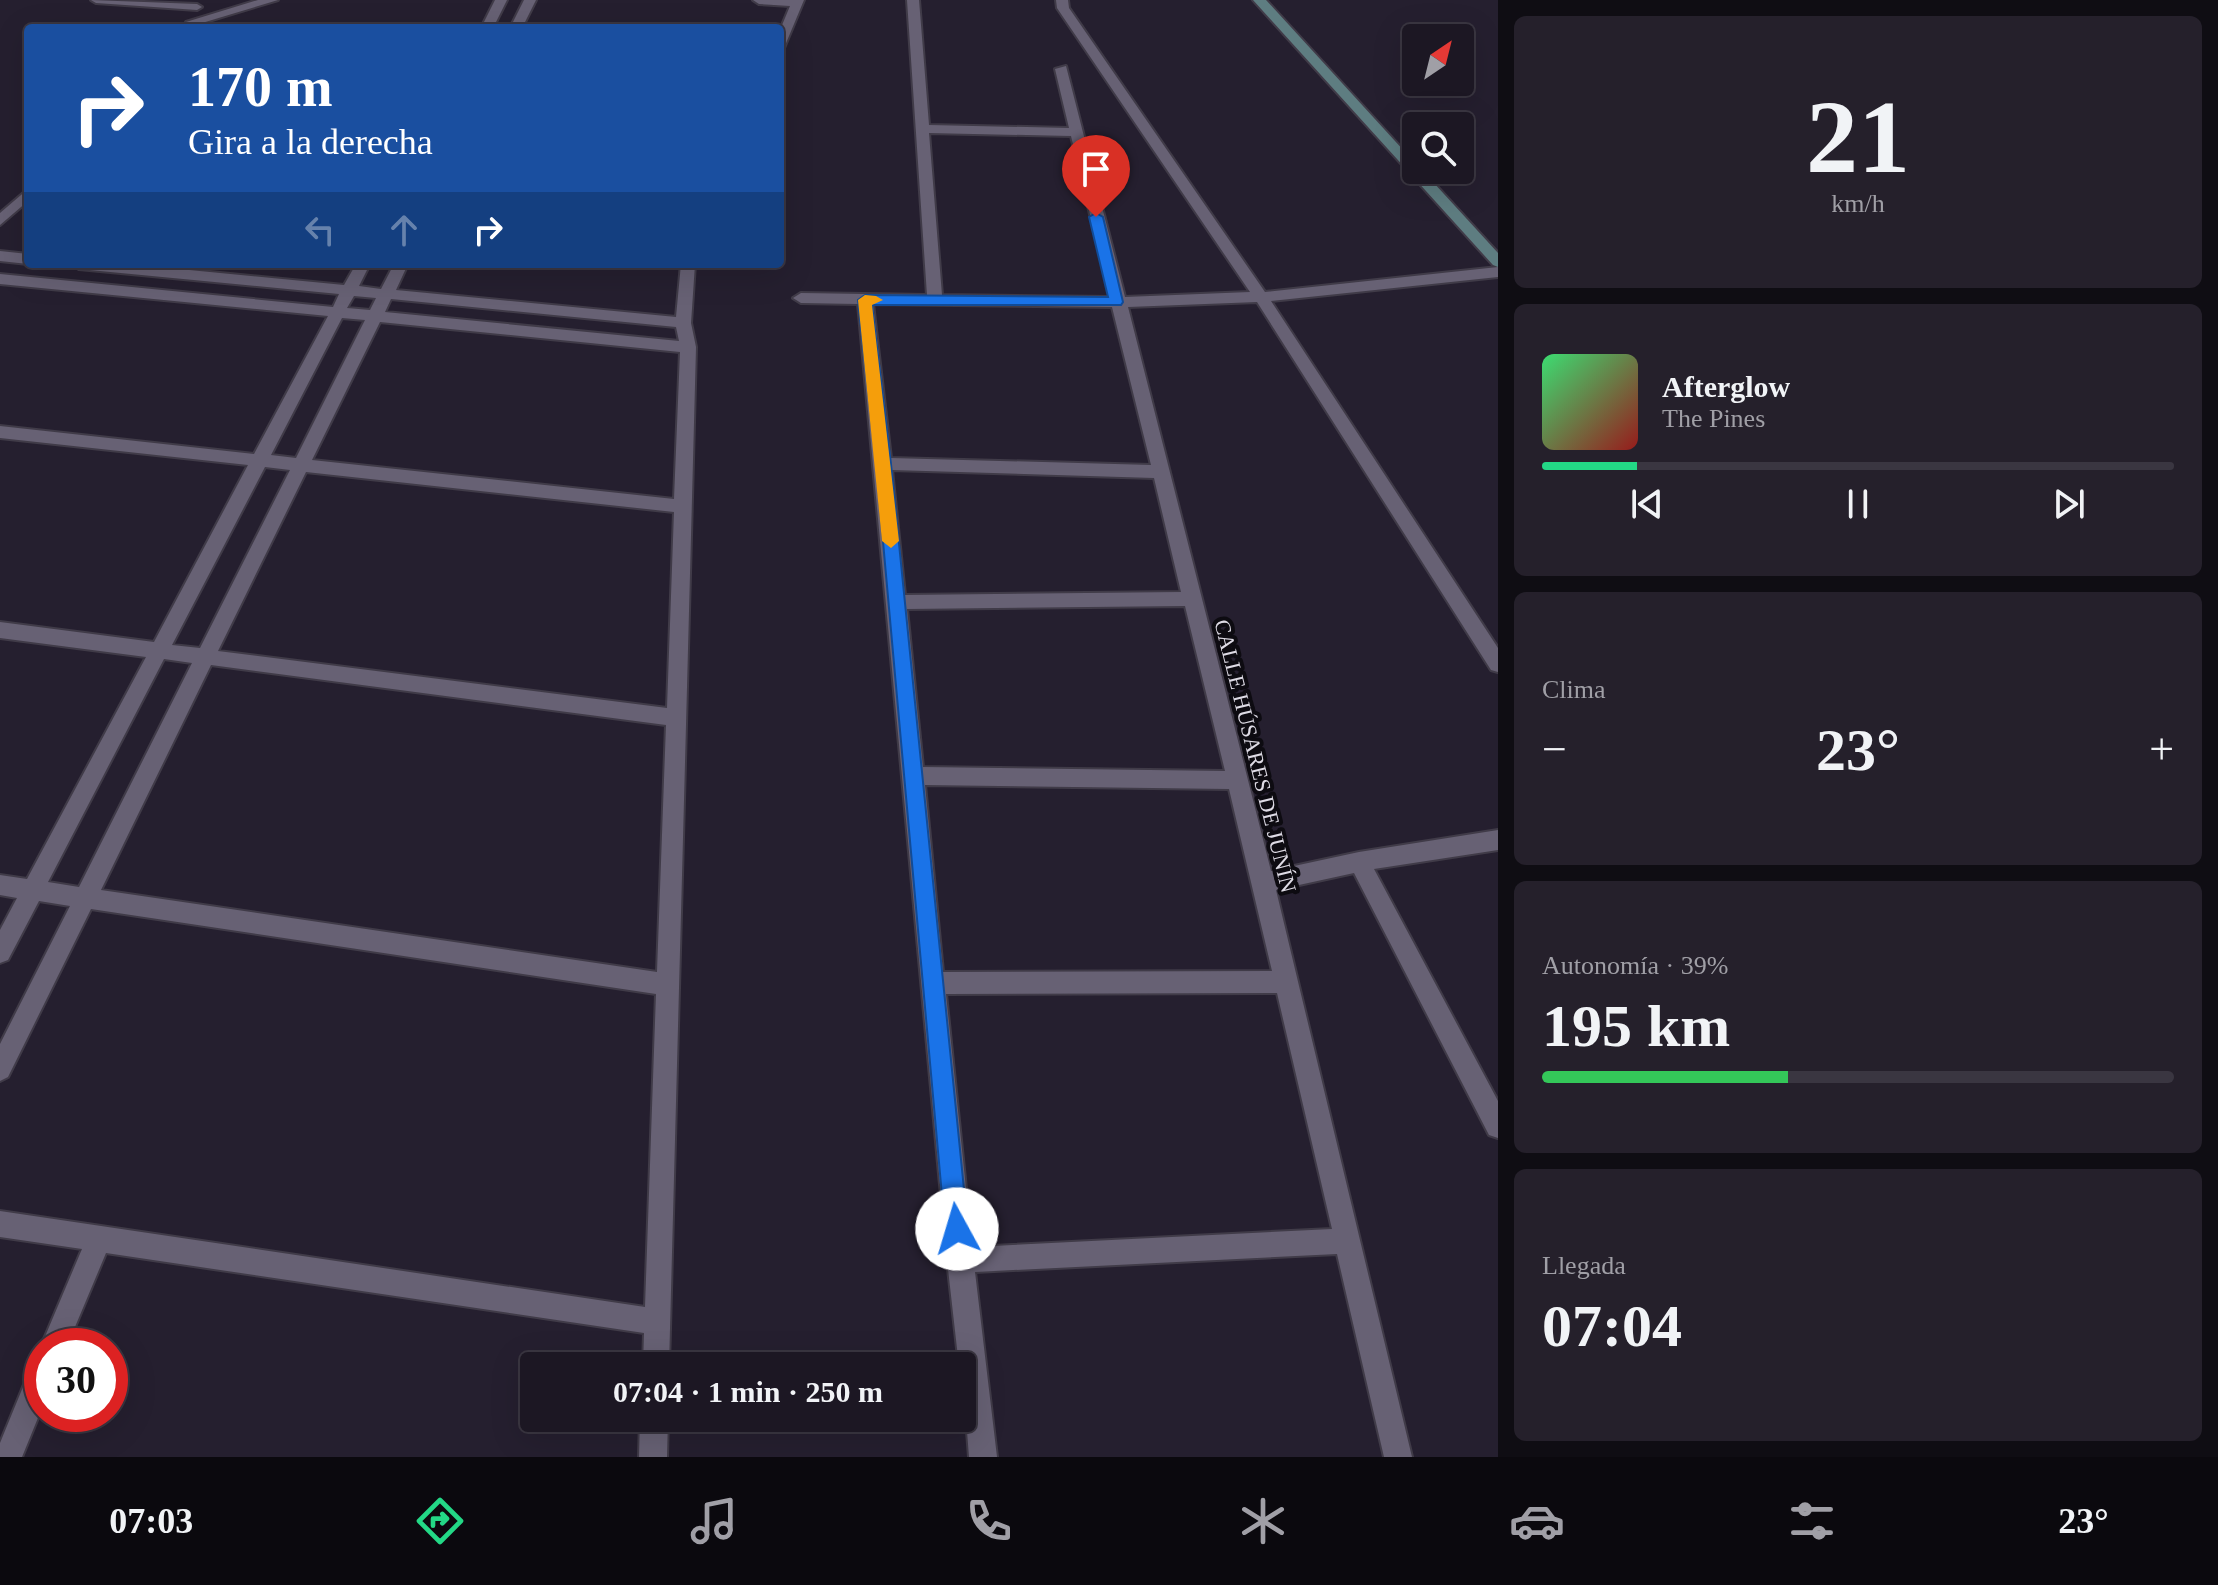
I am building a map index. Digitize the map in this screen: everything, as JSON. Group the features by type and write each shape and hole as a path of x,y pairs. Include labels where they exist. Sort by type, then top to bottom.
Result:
{"main road":[{"path":"1259,0 1498,262"}],"street":[{"path":"190,24 197,7 222,0"},
{"path":"193,24 272,0"},
{"path":"489,24 501,0"},
{"path":"518,24 530,0"},
{"path":"759,0 798,2 784,35"},
{"path":"913,0 935,301"},
{"path":"1062,0 1063,8 1261,297 1498,664"},
{"name":"CALLE HÚSARES DE JUNÍN","path":"1061,69 1116,302 1263,883 1398,1457"},
{"path":"921,129 1076,132"},
{"path":"0,221 24,197"},
{"path":"0,256 24,259"},
{"path":"119,268 683,323"},
{"path":"0,952 361,268"},
{"path":"0,1069 399,268"},
{"path":"656,1352 684,507 688,347 683,323 688,268"},
{"path":"801,298 1116,302 1261,297 1498,272"},
{"path":"0,279 688,347"},
{"path":"865,300 960,1260 983,1457"},
{"path":"0,432 684,507"},
{"path":"883,464 1160,472"},
{"path":"896,602 1191,599"},
{"path":"0,630 676,718"},
{"path":"913,776 1237,780"},
{"path":"1263,883 1359,862 1498,840"},
{"path":"1359,862 1498,1126"},
{"path":"0,885 668,985"},
{"path":"932,983 1286,982"},
{"path":"0,1224 657,1322"},
{"path":"62,1328 99,1238"},
{"path":"960,1260 1348,1241"},
{"path":"8,1457 24,1418"},
{"path":"653,1457 654,1432"}],"lane":[{"path":"96,0 197,7"}],"slow traffic":[{"path":"876,300 865,300 891,541"}],"route":[{"path":"957,1229 865,300 1116,302 1096,217"}]}
